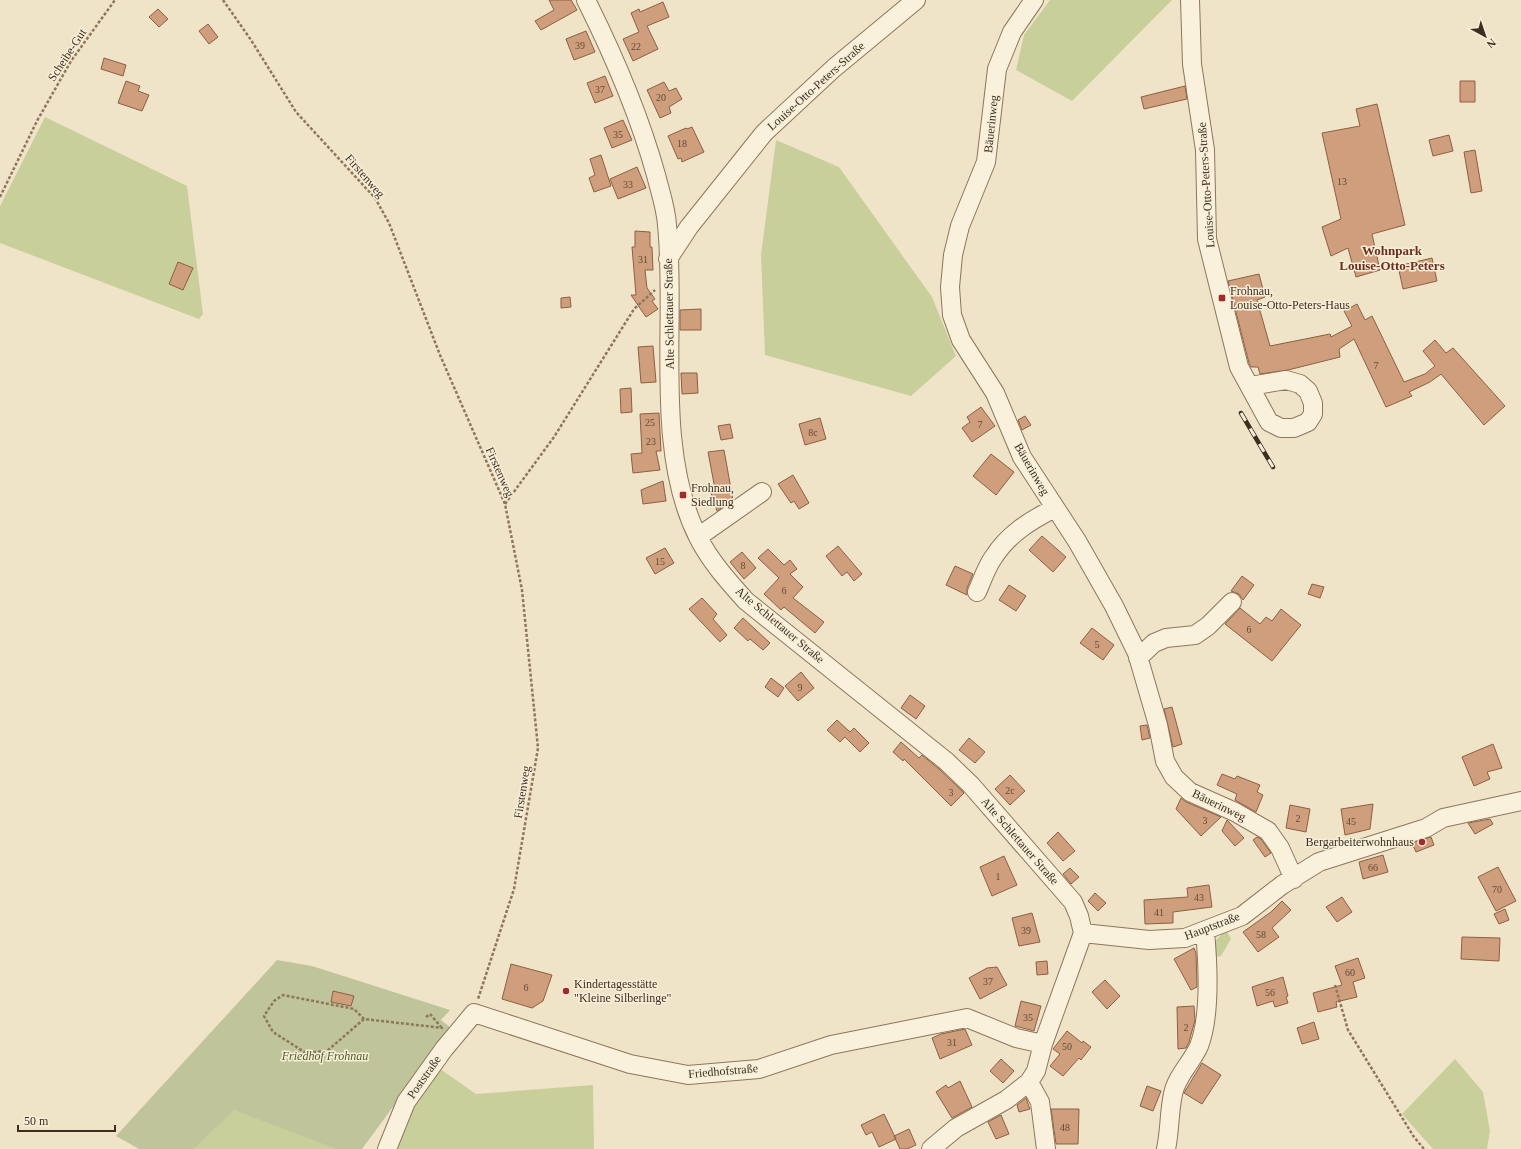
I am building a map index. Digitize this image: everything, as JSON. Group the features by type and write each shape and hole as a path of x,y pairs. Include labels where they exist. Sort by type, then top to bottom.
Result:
{"street":[{"name":"Alte Schlettauer Straße","path":"586,0 603,34 635,110 647,145 667,224 674,455 683,495 698,537 720,572 746,601 946,761 971,785 1073,902 1079,916 1083,933"},
{"name":"Louise-Otto-Peters-Straße","path":"668,259 689,227 764,133 834,68 916,0"},
{"name":"Bäuerinweg","path":"1034,0 1012,32 997,69 986,162 960,226 953,255 950,287 952,315 961,340 995,393 1022,457 1077,541 1114,606 1138,658 1158,725 1165,760 1174,777 1190,792 1235,812 1268,831 1280,848 1294,879"},
{"name":"Louise-Otto-Peters-Straße","path":"1190,0 1192,64 1205,150 1207,239 1239,367 1250,386"},
{"path":"667,224 689,227"},
{"path":"698,537 762,492"},
{"path":"977,592 993,558 1012,535 1031,520 1055,508"},
{"path":"1138,658 1154,643 1166,638 1195,636 1208,626 1232,602"},
{"name":"Hauptstraße","path":"1083,933 1149,940 1185,938 1242,916 1282,885 1294,879 1319,862 1426,828 1443,818 1521,801"},
{"path":"1166,1149 1170,1134 1173,1093 1194,1057 1204,1032 1208,962 1205,931"},
{"path":"931,1149 956,1128 1006,1100 1029,1082 1036,1071 1043,1044 1083,933"},
{"name":"Poststraße","path":"387,1149 406,1102 449,1030 474,1013"},
{"name":"Friedhofstraße","path":"474,1013 630,1064 688,1075 759,1069 831,1045 967,1018 1016,1038 1043,1044"},
{"path":"1029,1082 1040,1102 1046,1149"}],"path":[{"name":"Scheibe-Gut","path":"0,197 37,122 71,61 115,0"},
{"name":"Firstenweg","path":"223,0 251,40 296,112 375,198 389,223 440,355 505,504 522,590 538,748 514,889 474,1013"},
{"path":"505,504 554,437 634,309 669,277"},
{"path":"1335,985 1348,1030 1357,1047 1414,1137 1424,1149"},
{"path":"364,1019 327,1051 306,1053 273,1032 264,1016 274,1002 283,995 354,1009 364,1019 449,1030"},
{"path":"426,1017 430,1014 449,1030"}],"green space":[{"path":"1050,0 1172,0 1072,101 1016,70 1024,35"},
{"path":"45,117 187,186 203,314 199,319 0,243 0,206"},
{"path":"776,140 839,167 932,297 956,356 911,396 765,355 761,255"},
{"path":"1226,930 1231,939 1221,956 1216,957 1216,940"},
{"name":"Friedhof Frohnau","path":"277,960 312,966 450,1010 441,1020 451,1028 362,1149 335,1149 234,1110 194,1149 139,1149 116,1136"},
{"path":"1455,1059 1483,1092 1490,1131 1487,1149 1433,1149 1402,1114"},
{"path":"433,1064 476,1094 593,1085 594,1149 387,1149"},
{"path":"233,1109 335,1149 194,1149"}],"building":[{"path":"549,0 571,0 577,10 541,30 535,21 554,10"},
{"path":"663,2 669,17 647,26 658,49 633,61 623,39 639,32 631,13 639,9 640,12"},
{"path":"158,9 168,19 159,27 149,17"},
{"path":"208,24 218,37 209,44 199,31"},
{"path":"586,31 595,52 574,60 566,39"},
{"path":"104,58 126,65 123,76 101,69"},
{"path":"605,76 613,96 595,103 587,83"},
{"path":"126,81 140,86 138,91 149,95 142,111 118,103"},
{"path":"1460,81 1475,81 1475,102 1460,102"},
{"path":"664,82 669,91 676,88 682,99 669,107 671,113 660,118 647,90"},
{"path":"1185,86 1187,99 1144,109 1141,97"},
{"path":"1377,104 1405,225 1372,234 1380,270 1356,277 1348,248 1331,256 1322,227 1341,219 1322,133 1360,126 1356,109"},
{"path":"623,120 632,140 612,148 604,128"},
{"path":"692,127 704,152 682,162 681,158 678,159 668,136"},
{"path":"1449,135 1453,151 1433,156 1429,140"},
{"path":"1475,150 1482,191 1471,193 1464,152"},
{"path":"601,155 611,186 594,192 589,178 595,175 590,159"},
{"path":"637,167 646,188 618,199 610,179"},
{"path":"635,231 650,232 650,247 652,247 653,270 645,270 647,288 655,299 652,301 658,309 646,317 631,295 636,295 632,247 635,247"},
{"path":"1432,258 1437,281 1403,289 1398,266"},
{"path":"178,262 193,268 183,290 169,284"},
{"path":"1259,274 1265,297 1257,300 1270,346 1330,334 1331,337 1352,326 1344,311 1357,304 1365,320 1372,316 1404,382 1425,374 1435,366 1423,351 1435,340 1446,353 1453,348 1505,406 1484,425 1441,374 1430,382 1409,392 1412,396 1386,407 1354,339 1339,349 1340,357 1288,370 1260,374 1258,367 1251,367 1249,363 1228,281"},
{"path":"570,297 571,307 561,308 561,298"},
{"path":"701,309 701,330 680,330 680,310"},
{"path":"653,346 656,382 641,383 638,347"},
{"path":"681,373 697,373 698,393 682,394"},
{"path":"631,388 632,412 621,413 620,389"},
{"path":"981,407 995,426 972,442 962,428 970,422 967,417"},
{"path":"659,413 661,451 656,451 660,470 633,473 631,454 642,453 640,414"},
{"path":"1025,416 1031,425 1022,430 1018,420"},
{"path":"820,418 826,439 805,445 799,424"},
{"path":"730,424 733,438 721,440 718,426"},
{"path":"724,450 733,500 717,511 710,490 715,489 708,452"},
{"path":"991,454 1014,472 996,495 973,476"},
{"path":"793,475 809,503 799,509 794,501 791,503 778,484"},
{"path":"663,481 666,501 643,504 641,490"},
{"path":"1042,536 1066,557 1053,572 1029,550"},
{"path":"838,546 862,574 854,581 847,572 842,576 826,556"},
{"path":"665,548 674,563 655,574 646,558"},
{"path":"768,549 784,565 790,560 797,569 790,574 803,587 793,598 824,622 815,633 784,607 781,610 764,594 779,578 758,558"},
{"path":"742,552 756,568 744,579 730,562"},
{"path":"955,566 973,574 967,588 967,595 946,585"},
{"path":"1242,576 1254,585 1243,600 1239,594 1231,591"},
{"path":"1312,584 1324,587 1320,598 1308,594"},
{"path":"1009,585 1026,596 1016,611 999,600"},
{"path":"702,598 717,614 713,619 727,635 720,642 689,609"},
{"path":"1240,608 1260,624 1266,617 1272,621 1281,609 1301,625 1272,661 1225,624"},
{"path":"743,618 770,643 763,650 750,639 748,641 734,628"},
{"path":"1092,628 1114,645 1103,660 1080,643"},
{"path":"801,672 814,688 798,701 785,686"},
{"path":"771,678 784,688 778,697 765,687"},
{"path":"910,695 925,706 916,719 901,708"},
{"path":"1172,707 1182,744 1173,747 1164,709"},
{"path":"837,720 850,732 854,728 869,743 860,752 845,737 840,742 827,730"},
{"path":"1147,725 1150,738 1142,740 1140,726"},
{"path":"969,738 985,752 975,763 959,750"},
{"path":"901,742 919,758 922,755 964,793 951,806 904,759 903,761 893,752"},
{"path":"1493,744 1502,768 1487,772 1490,779 1474,786 1462,757"},
{"path":"1222,774 1235,779 1237,776 1260,785 1257,792 1263,795 1256,812 1235,800 1237,794 1217,785"},
{"path":"1010,775 1025,791 1010,805 995,789"},
{"path":"1181,798 1186,802 1221,817 1201,836 1176,809"},
{"path":"1373,804 1370,829 1345,835 1341,809"},
{"path":"1290,805 1310,809 1306,832 1286,828"},
{"path":"1490,819 1493,824 1475,834 1468,823"},
{"path":"1227,820 1244,838 1235,846 1222,831"},
{"path":"1058,832 1075,851 1063,861 1047,843"},
{"path":"1257,837 1261,839 1271,853 1265,857 1253,840"},
{"name":"Bergarbeiterwohnhaus","path":"1431,837 1434,845 1416,852 1412,843"},
{"path":"1383,855 1388,872 1363,879 1359,862"},
{"path":"1004,856 1017,885 992,896 980,867"},
{"path":"1498,867 1516,901 1496,911 1478,877"},
{"path":"1070,868 1079,877 1071,884 1063,874"},
{"path":"1209,885 1212,907 1173,912 1173,923 1145,924 1144,900 1188,897 1187,888"},
{"path":"1095,893 1106,903 1098,911 1088,901"},
{"path":"1342,897 1352,912 1337,922 1326,907"},
{"path":"1282,901 1291,910 1272,928 1279,937 1258,952 1243,932 1271,912"},
{"path":"1505,909 1509,920 1499,924 1494,914"},
{"path":"1032,913 1040,942 1019,946 1012,918"},
{"path":"1462,937 1500,938 1499,961 1461,959"},
{"path":"1194,948 1196,953 1197,987 1191,990 1174,959"},
{"path":"1358,958 1365,978 1353,982 1357,997 1336,1002 1337,1007 1318,1012 1313,993 1342,985 1335,966"},
{"path":"1047,961 1048,974 1037,975 1036,962"},
{"path":"511,964 552,975 543,1001 532,1008 502,999"},
{"path":"997,967 1007,985 980,999 969,978 987,968"},
{"path":"1283,977 1288,996 1286,997 1288,1003 1275,1007 1273,1001 1257,1006 1252,987"},
{"path":"1105,980 1120,996 1107,1009 1092,992"},
{"path":"333,991 354,996 351,1006 331,1002"},
{"path":"1021,1001 1041,1006 1034,1031 1015,1026"},
{"path":"1194,1006 1195,1020 1189,1042 1186,1048 1178,1049 1177,1007"},
{"path":"1314,1022 1319,1039 1302,1044 1297,1028"},
{"path":"965,1029 972,1045 940,1059 932,1038 941,1034"},
{"path":"1067,1031 1082,1043 1083,1041 1091,1047 1081,1060 1079,1058 1063,1076 1050,1066 1060,1054 1053,1049"},
{"path":"1001,1059 1014,1071 1003,1083 990,1071"},
{"path":"1202,1063 1221,1075 1202,1104 1184,1093"},
{"path":"960,1081 972,1107 952,1118 936,1092 946,1085 948,1088"},
{"path":"1147,1086 1161,1091 1153,1111 1140,1106"},
{"path":"1026,1098 1030,1109 1019,1112 1017,1105"},
{"path":"1051,1109 1079,1109 1078,1144 1056,1144"},
{"path":"884,1114 896,1139 879,1147 872,1132 866,1135 861,1125"},
{"path":"1001,1115 1009,1134 996,1139 988,1122"},
{"path":"909,1129 916,1145 907,1149 900,1149 894,1136"}],"railway":[{"path":"1241,413 1273,467"}],"place":[{"name":"Frohnau, Louise-Otto-Peters-Haus","path":"1222,298"},
{"name":"Frohnau, Siedlung","path":"683,495"},
{"name":"Bergarbeiterwohnhaus","path":"1422,842"},
{"name":"Kindertagesstätte \"Kleine Silberlinge\"","path":"566,991"}],"district":[{"name":"Wohnpark Louise-Otto-Peters","path":"1392,258"}]}
